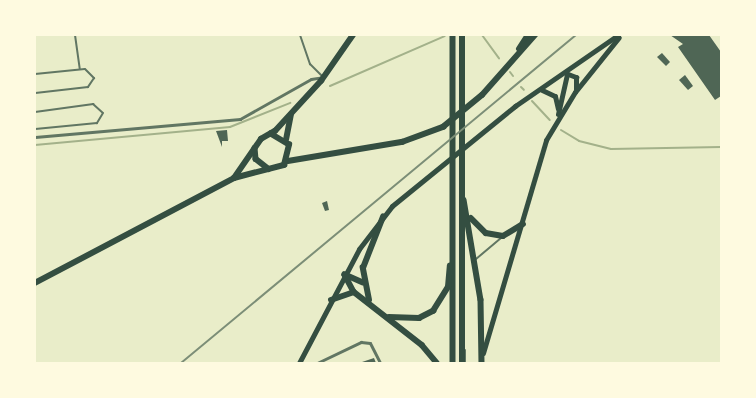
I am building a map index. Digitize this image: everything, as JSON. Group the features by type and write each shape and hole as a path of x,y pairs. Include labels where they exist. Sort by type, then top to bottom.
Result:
{"main road":[{"path":"234,178 255,148 271,134 323,77 353,35"},
{"path":"452,35 453,363"},
{"path":"462,35 464,363"},
{"path":"500,75 528,35"},
{"path":"35,283 234,178 269,169 288,161 425,136 443,127 500,75 535,35"},
{"path":"299,363 345,275 383,217 421,182 542,90 567,74 619,35"},
{"path":"482,363 488,328 523,224 539,162 556,122 575,92 619,35"},
{"path":"567,74 576,77 575,92"},
{"path":"556,122 567,74"},
{"path":"542,90 557,100 556,122"},
{"path":"288,161 286,140 292,112"},
{"path":"271,134 286,140"},
{"path":"255,148 256,159 269,169"},
{"path":"462,193 469,215 476,259 482,363"},
{"path":"469,215 486,233 503,236 523,224"},
{"path":"368,300 363,283 363,268 383,217"},
{"path":"389,317 419,318 433,311 448,287 454,244"},
{"path":"345,275 363,283"},
{"path":"345,275 354,292 368,300 389,317 437,363"},
{"path":"331,300 354,292"}],"street":[{"path":"35,137 240,119 310,79 323,77"},
{"path":"317,363 361,342 370,343 380,363"}],"lane":[{"path":"75,35 80,69"},
{"path":"300,35 310,64 323,77"},
{"path":"35,74 80,69 91,72 94,78 88,87 35,93"},
{"path":"35,112 93,104 103,113 97,122 35,129"},
{"path":"476,259 503,236"}],"building":[{"path":"670,35 709,35 721,52 721,96 715,100 678,47 683,44"},
{"path":"662,53 670,62 666,66 657,57"},
{"path":"685,75 693,86 688,90 679,80"},
{"path":"227,130 228,141 222,141 222,147 216,131"},
{"path":"327,201 329,210 325,211 322,203"},
{"path":"374,358 376,363 359,363"}],"waterway":[{"path":"482,35 499,58"},
{"path":"330,86 445,36"},
{"path":"510,72 513,76"},
{"path":"521,87 524,90"},
{"path":"532,101 550,120"},
{"path":"35,145 230,127 290,103"},
{"path":"561,130 579,141 611,149 721,147"}],"railway":[{"path":"181,363 576,35"}]}
